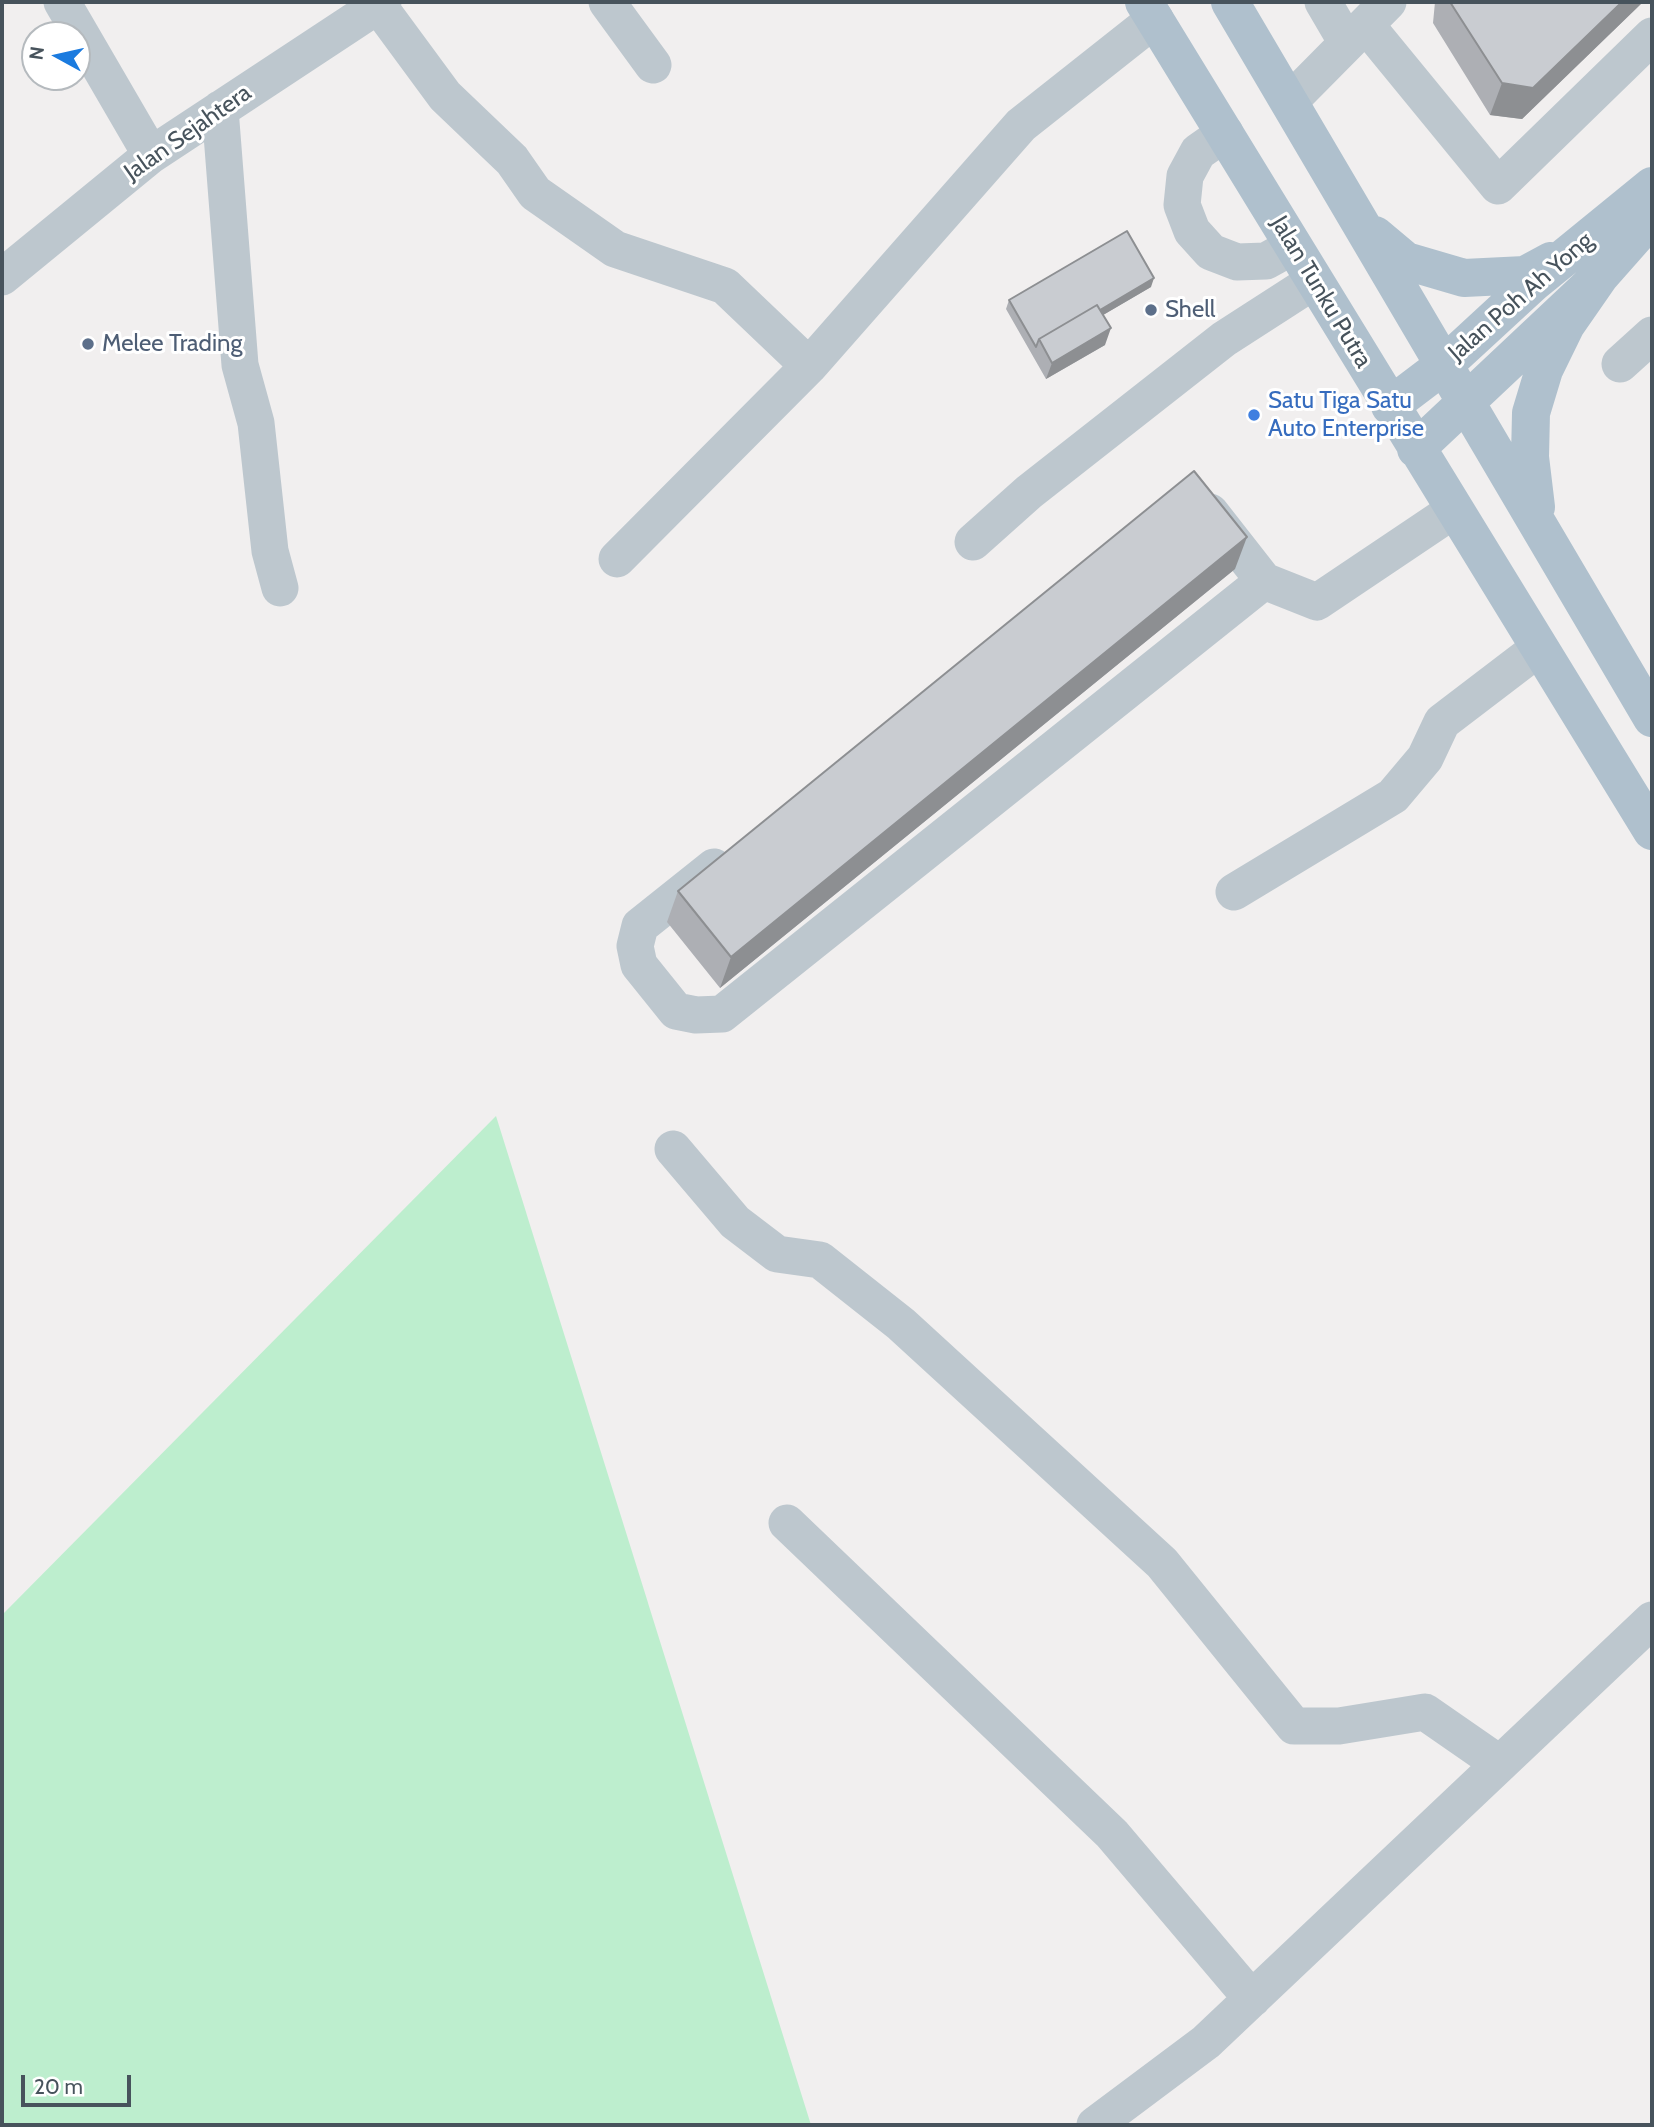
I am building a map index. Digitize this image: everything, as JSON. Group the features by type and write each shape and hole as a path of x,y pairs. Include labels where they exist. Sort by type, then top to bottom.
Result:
{"main road":[{"path":"1230,2 1652,718"},
{"name":"Jalan Tunku Putra","path":"1150,10 1652,831"},
{"name":"Jalan Poh Ah Yong","path":"1416,449 1467,404 1652,186"},
{"name":"Jalan Poh Ah Yong","path":"1390,406 1652,217"},
{"path":"1360,222 1406,261 1464,278 1525,275 1589,261"},
{"path":"1575,587 1535,505 1530,457 1531,413 1544,370 1566,325 1589,261"}],"street":[{"path":"62,2 151,155"},
{"path":"607,2 653,65"},
{"path":"1323,2 1367,23 1498,186 1652,36"},
{"path":"381,3 444,96 512,160 535,193 615,250 725,286 809,366"},
{"name":"Jalan Sejahtera","path":"2,277 151,155 381,3"},
{"path":"617,559 809,366 1021,125 1150,10"},
{"path":"1289,102 1367,23"},
{"path":"220,109 240,365 256,423 270,551 280,588"},
{"path":"1225,133 1198,152 1185,176 1182,205 1192,231 1211,252 1237,262 1266,261 1293,246"},
{"path":"972,542 1029,492 1224,339 1314,281"},
{"path":"1620,364 1652,335"},
{"path":"1178,494 1199,498 1264,581 1317,602 1454,510"},
{"path":"737,848 640,926 635,946 639,965 676,1011 696,1015 722,1014 1264,581"},
{"path":"1234,892 1393,796 1425,758 1442,722 1539,648"},
{"path":"673,1149 734,1222 777,1254 820,1260 901,1324 1163,1563 1294,1726 1339,1726 1425,1712 1500,1764"},
{"path":"787,1523 1112,1834 1252,1999"},
{"path":"1096,2125 1206,2042 1652,1620"}],"green space":[{"path":"496,1116 811,2125 2,2125 2,1615"}],"building":[{"path":"1450,2 1622,2 1533,88 1502,83"},
{"path":"1127,231 1154,278 1100,310 1097,305 1039,339 1036,347 1009,300"},
{"path":"1097,305 1111,328 1052,363 1039,339"},
{"path":"1194,471 1247,537 731,957 678,891"}],"place":[{"name":"Shell","path":"1151,310"},
{"name":"Melee Trading","path":"88,344"},
{"name":"Satu Tiga Satu Auto Enterprise","path":"1254,415"}]}
